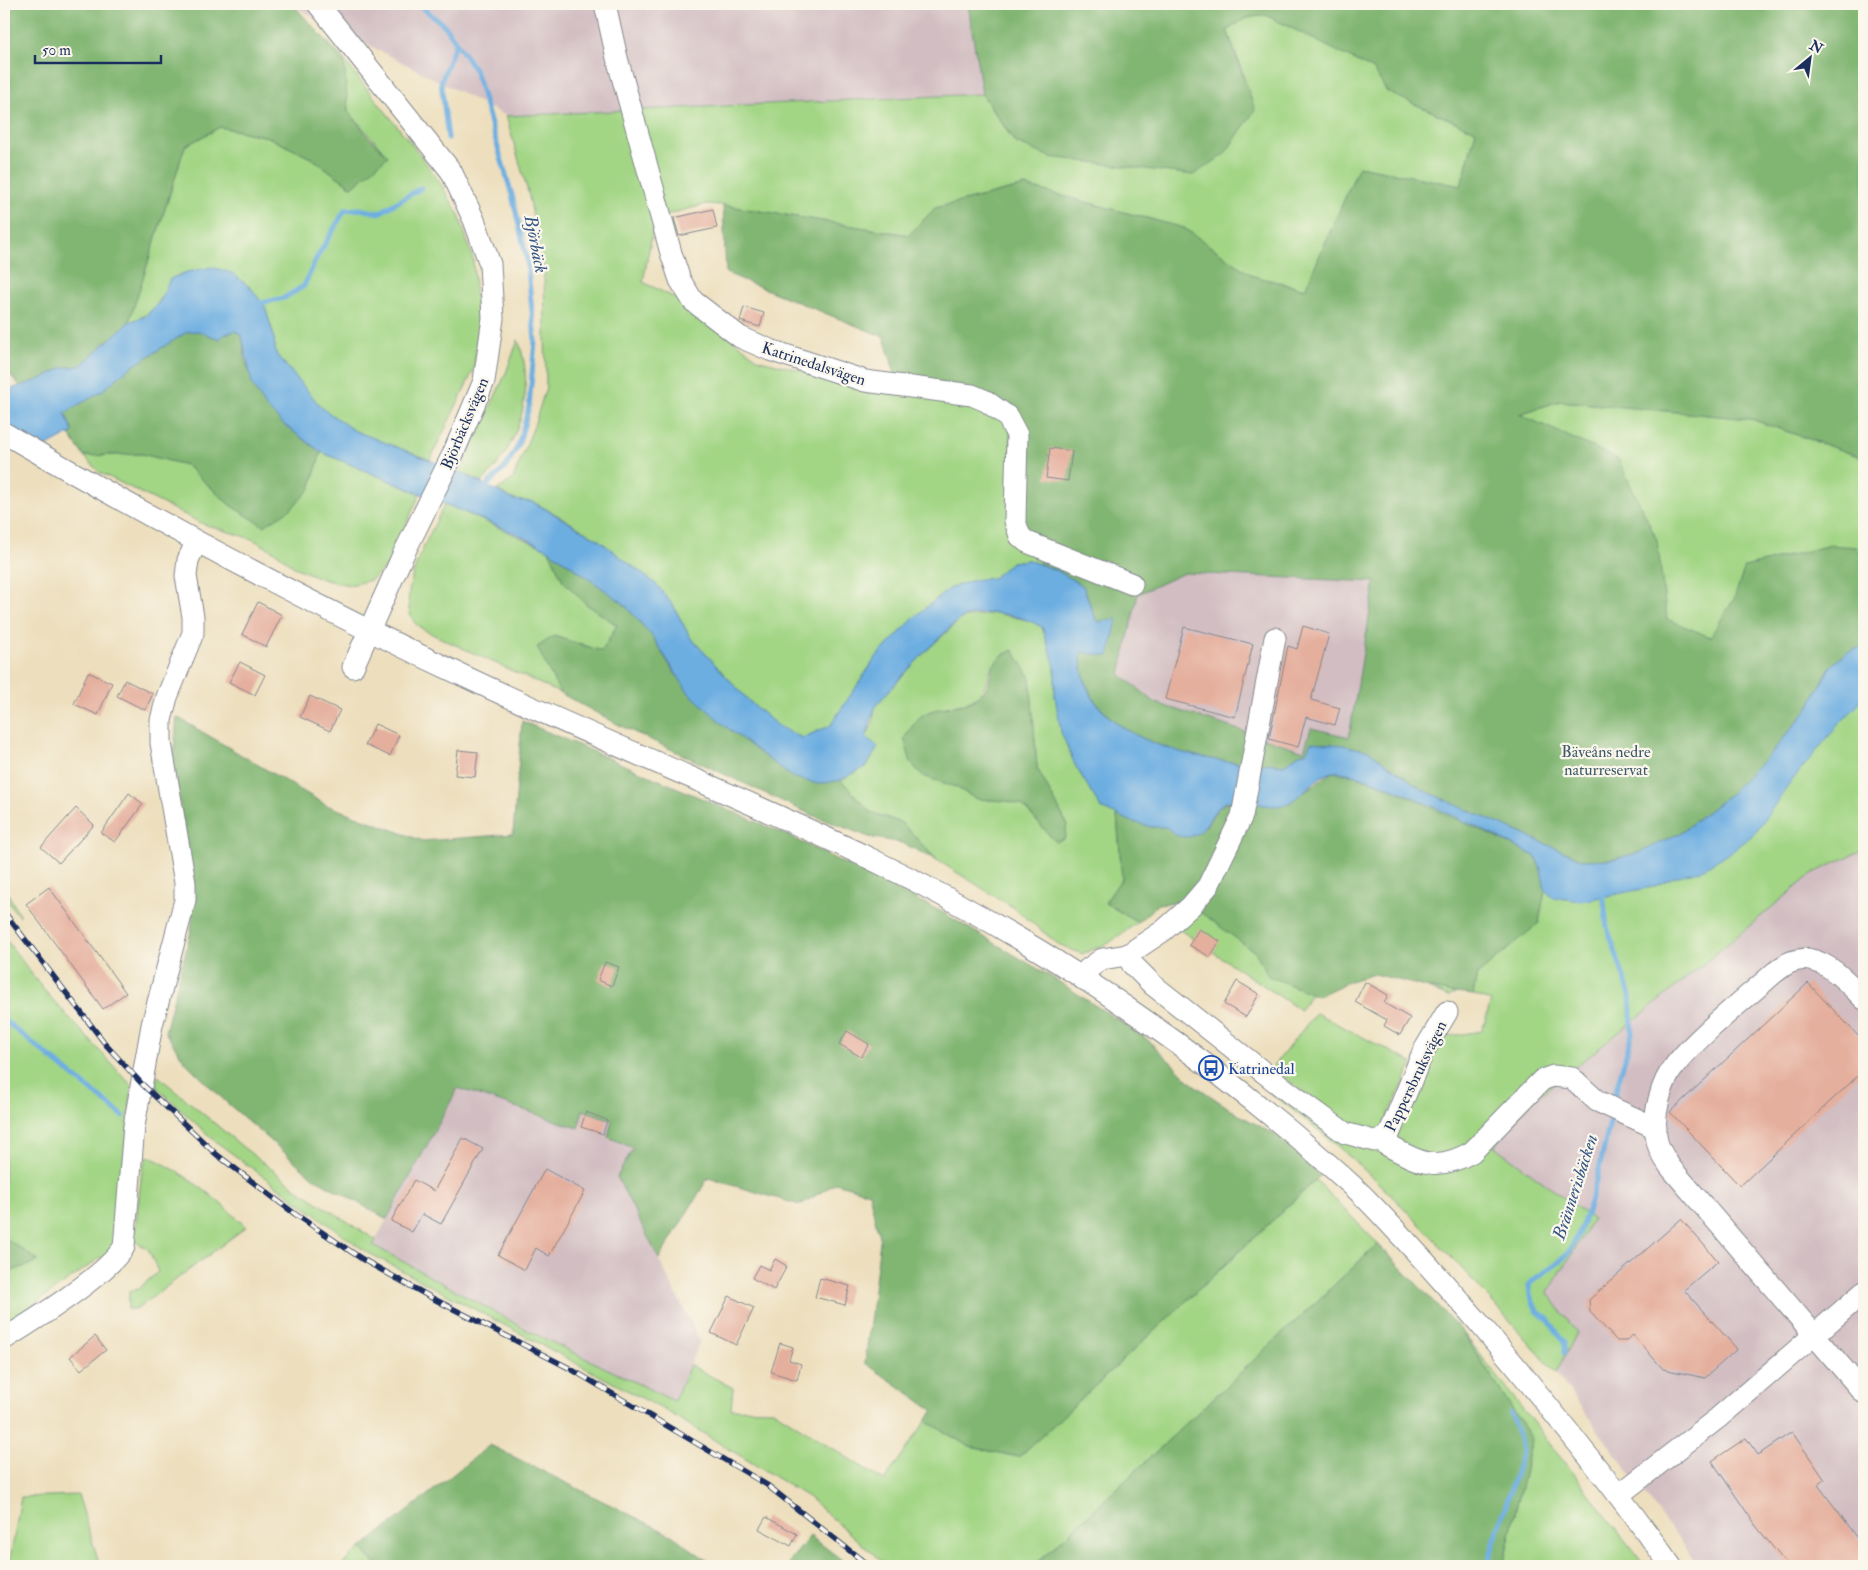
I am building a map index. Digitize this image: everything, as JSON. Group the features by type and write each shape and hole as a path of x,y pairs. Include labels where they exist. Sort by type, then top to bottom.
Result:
{"street":[{"name":"Björbäcksvägen","path":"318,4 451,171 474,220 490,264 493,318 484,380 453,454 427,503 353,667"},
{"name":"Katrinedalsvägen","path":"605,4 671,253 680,280 694,301 740,337 770,350 865,381 972,395 986,402 1007,416 1017,435 1015,521 1020,536 1027,542 1132,584"},
{"path":"4,433 196,543 468,678 874,861 970,911 1083,979 1211,1068 1359,1191 1452,1290 1620,1494 1671,1566"},
{"path":"4,1339 33,1322 96,1274 118,1255 124,1247 134,1126 152,1025 186,900 185,883 160,743 161,720 167,697 193,633 193,617 186,576 188,560 196,543"},
{"path":"1083,979 1088,970 1102,959 1127,955 1163,931 1191,906 1208,886 1242,816 1275,638"},
{"name":"Pappersbruksvägen","path":"1127,955 1132,964 1153,985 1290,1093 1345,1133 1367,1140 1382,1139 1390,1132 1423,1052 1447,1012"},
{"path":"1864,999 1833,970 1817,961 1791,962 1774,972 1675,1065 1659,1100 1656,1128 1657,1141 1662,1155 1671,1168 1816,1334 1864,1393"},
{"name":"Pappersbruksvägen","path":"1382,1139 1385,1144 1423,1164 1444,1164 1457,1161 1472,1152 1542,1080 1553,1076 1572,1078 1597,1101 1656,1128"},
{"path":"1620,1494 1704,1430 1864,1292"}],"shaded area":[{"path":"284,4 968,4 982,94 506,116 295,7"},
{"path":"1184,573 1376,582 1349,738 1312,728 1304,751 1156,703 1120,674 1138,594"},
{"path":"1864,849 1864,1566 1698,1566 1556,1373 1577,1333 1548,1293 1494,1146 1533,1100 1655,1004 1812,873"},
{"path":"458,1087 578,1128 583,1110 613,1120 634,1148 617,1177 700,1341 674,1401 530,1331 373,1245"}],"green space":[{"path":"4,4 284,4 295,7 344,60 348,111 368,136 388,156 352,187 313,159 268,137 220,127 185,146 129,322 80,366 62,368 39,380 20,386 4,368"},
{"name":"Bäveåns nedre naturreservat","path":"968,4 1864,4 1864,458 1751,419 1560,401 1519,414 1618,459 1657,540 1667,619 1710,637 1734,599 1745,567 1830,545 1857,547 1864,561 1864,646 1830,667 1808,709 1772,752 1730,794 1680,833 1641,852 1615,859 1583,860 1465,809 1421,789 1369,751 1343,745 1299,754 1284,765 1233,762 1169,749 1126,729 1107,715 1093,698 1084,677 1081,652 1116,620 1097,622 1083,586 1058,571 1041,565 1031,537 1018,513 1007,406 898,384 884,337 726,273 723,205 909,235 935,208 1025,186 1184,228 1253,276 1305,289 1359,166 1461,186 1476,131 1387,92 1374,70 1266,15 1247,18 1227,30 1255,110 1224,155 1193,175 1050,157 1016,143 982,94","holes":["1184,573 1375,582 1349,737 1311,728 1304,751 1156,703 1120,674 1138,594"]},
{"path":"1266,15 1375,70 1388,92 1476,131 1461,186 1359,166 1305,289 1253,276 1184,228 1025,186 935,208 909,235 723,205 707,204 655,218 643,282 677,299 760,360 860,385 1007,406 1031,537 1041,565 1028,560 1012,562 993,578 974,580 950,588 917,615 877,656 830,726 802,738 778,726 749,701 690,637 674,607 657,585 596,538 554,513 533,502 514,500 497,490 513,479 534,426 546,387 544,268 528,192 506,116 982,94 1015,143 1244,76 1227,30 1247,18"},
{"path":"344,60 439,181 459,215 473,259 478,333 474,369 430,460 352,430 321,407 276,354 273,333 265,307 251,288 187,272 170,279 163,295 155,306 145,315 129,322 185,146 220,127 268,137 313,159 352,187 388,156 348,111"},
{"path":"197,331 225,334 235,331 242,336 247,366 260,395 285,425 321,452 310,489 291,509 264,526 231,506 186,465 142,454 84,456 69,435 73,432 65,413 102,391 128,369 187,332"},
{"path":"518,340 526,378 521,416 506,452 482,482 460,472 506,373"},
{"name":"Bäveåns nedre naturreservat","path":"1560,401 1751,419 1864,458 1864,849 1812,874 1655,1004 1533,1100 1494,1146 1593,1219 1548,1293 1577,1333 1556,1373 1419,1223 1346,1153 1267,1091 1281,1092 1371,1145 1443,1037 1482,1031 1491,1001 1473,995 1475,984 1448,997 1342,949 1300,1010 1180,930 1342,783 1519,414","holes":["1774,560 1741,579 1746,567"]},
{"path":"321,452 420,494 387,566 371,580 350,585 325,580 294,567 277,553 252,539 203,524 99,472 84,456 142,454 186,465 231,506 310,489"},
{"path":"445,504 549,550 563,581 586,604 617,625 602,652 579,643 554,677 560,693 434,635 415,623 409,611 411,580 424,546"},
{"path":"549,550 623,603 652,636 675,674 818,784 841,780 870,812 902,823 937,860 902,843 869,837 812,815 621,726 560,693 537,647 554,636 602,651 617,625 586,604 563,581"},
{"path":"996,613 1031,621 1042,627 1055,666 1055,696 1075,765 1101,808 1117,815 1122,878 1105,903 1138,922 1109,943 1082,954 1058,944 1014,908 937,860 902,823 870,812 841,780 867,766 878,747 866,738 873,722 875,706 926,651 962,618","holes":["992,665 1030,676 1037,768 1067,824 1056,842 1022,805 1007,801 976,799 956,787 923,776 945,707 965,703 978,696 982,691"]},
{"path":"1013,650 1030,676 1037,768 1067,824 1065,838 1056,842 1022,805 1007,801 976,799 956,787 923,776 911,763 904,738 918,719 927,712 961,705 977,698 987,686 992,669 998,659"},
{"path":"177,717 326,805 423,841 513,834 522,721 787,835 940,911 1050,976 1147,1039 1193,1084 1236,1113 1274,1134 1321,1175 1019,1457 970,1447 926,1421 933,1410 865,1363 880,1241 869,1193 836,1183 800,1205 708,1178 659,1259 617,1177 633,1148 608,1137 612,1120 583,1110 578,1128 458,1088 387,1219 314,1178 226,1102 186,1063 165,1032 191,931 195,894 173,763"},
{"path":"1333,772 1353,775 1384,785 1535,856 1541,869 1545,890 1539,923 1477,975 1473,995 1446,992 1374,974 1350,981 1318,996 1268,976 1256,953 1185,901 1158,904 1138,922 1105,903 1122,878 1117,815 1151,827 1166,826 1177,836 1206,826 1216,811 1226,803 1238,801 1272,805 1280,803 1296,796"},
{"path":"4,886 20,916 20,917 4,898"},
{"path":"4,937 43,989 132,1086 116,1247 4,1325 4,1274 39,1261 4,1237"},
{"path":"1316,1013 1413,1063 1381,1131 1351,1128 1272,1068"},
{"path":"158,1076 244,1148 303,1193 376,1240 373,1245 529,1331 674,1401 690,1365 733,1388 731,1409 773,1410 884,1481 926,1421 970,1447 1019,1457 1316,1180 1378,1244 1034,1566 887,1566 808,1497 668,1412 365,1251 215,1141 158,1089 155,1078"},
{"path":"147,1156 174,1169 200,1187 246,1227 137,1309 128,1309 129,1291 138,1289 158,1272 149,1250 134,1241 142,1170"},
{"path":"4,1237 39,1261 4,1274"},
{"path":"1378,1244 1461,1330 1532,1439 1503,1566 1034,1566"},
{"path":"1461,1330 1645,1566 1503,1566 1532,1439"},
{"path":"490,1445 673,1536 715,1566 378,1566 361,1548"},
{"path":"78,1495 100,1566 9,1566 21,1497"},
{"path":"810,1536 842,1560 844,1566 786,1566"},
{"path":"361,1548 378,1566 340,1566"}],"water":[{"path":"212,267 232,273 251,288 265,307 273,333 276,354 321,407 353,430 460,472 514,500 533,502 596,538 657,585 674,607 690,637 749,701 778,726 802,738 830,726 877,656 917,615 950,588 974,580 993,578 1012,562 1028,560 1058,571 1083,586 1097,622 1117,619 1109,656 1081,652 1084,677 1093,698 1107,715 1125,729 1169,749 1232,762 1284,765 1299,754 1306,753 1311,742 1343,745 1369,751 1421,789 1583,860 1615,859 1641,852 1680,833 1730,794 1772,752 1808,709 1830,667 1847,652 1864,646 1864,691 1857,706 1838,725 1791,782 1754,834 1734,850 1699,871 1674,877 1653,887 1581,901 1552,897 1545,890 1541,869 1535,856 1402,792 1349,774 1333,772 1326,774 1298,797 1279,806 1237,800 1224,803 1214,812 1198,833 1189,837 1177,836 1166,827 1151,827 1133,822 1101,808 1075,765 1061,732 1055,696 1055,666 1042,627 1024,619 1004,614 984,613 964,617 947,630 905,673 875,708 866,737 878,747 867,766 841,780 818,784 792,777 725,726 688,692 652,636 623,603 549,550 519,535 321,452 283,424 266,407 252,384 242,336 235,331 225,334 220,339 197,331 187,332 128,369 102,391 65,413 73,432 47,446 4,450 4,391 39,380 62,368 80,366 129,322 146,316 160,301 170,279 187,272"}],"building":[{"path":"713,209 717,228 679,236 674,218"},
{"path":"744,307 764,313 760,327 740,321"},
{"path":"1050,448 1072,451 1068,481 1046,478"},
{"path":"258,602 282,615 266,647 242,634"},
{"path":"1303,626 1329,634 1311,700 1340,708 1335,725 1306,717 1298,747 1269,739 1288,646 1297,649"},
{"path":"1184,627 1253,644 1235,717 1165,699"},
{"path":"240,662 265,675 255,695 229,682"},
{"path":"88,672 112,683 98,715 74,704"},
{"path":"125,680 153,694 145,710 117,696"},
{"path":"310,696 340,710 330,731 300,717"},
{"path":"375,724 399,735 390,756 365,745"},
{"path":"458,750 478,752 475,777 455,775"},
{"path":"129,793 143,804 115,842 101,833"},
{"path":"76,808 94,825 59,863 41,847"},
{"path":"49,887 126,993 103,1009 26,904"},
{"path":"1199,929 1220,941 1210,957 1189,945"},
{"path":"605,962 619,967 612,986 598,980"},
{"path":"1237,981 1259,994 1246,1017 1224,1004"},
{"path":"1365,982 1388,995 1384,1003 1410,1018 1400,1035 1384,1026 1387,1020 1355,1002"},
{"path":"1808,983 1864,1042 1864,1070 1740,1186 1670,1112"},
{"path":"847,1031 869,1044 861,1057 839,1044"},
{"path":"586,1112 607,1120 603,1134 581,1127"},
{"path":"463,1138 483,1149 441,1224 422,1214 412,1232 391,1221 414,1180 434,1191"},
{"path":"545,1169 585,1191 549,1256 536,1248 525,1270 498,1255"},
{"path":"1681,1219 1718,1261 1684,1290 1737,1349 1705,1378 1663,1369 1633,1335 1626,1341 1617,1341 1590,1312 1589,1300"},
{"path":"775,1259 787,1266 774,1290 752,1278 759,1265 769,1270"},
{"path":"820,1278 850,1286 845,1305 815,1297"},
{"path":"729,1296 754,1308 736,1345 711,1333"},
{"path":"95,1336 106,1350 81,1370 70,1357"},
{"path":"780,1343 793,1347 789,1360 801,1364 797,1380 771,1372"},
{"path":"1792,1432 1825,1480 1818,1485 1864,1546 1864,1563 1860,1566 1788,1566 1756,1526 1712,1461 1746,1438 1758,1455"},
{"path":"766,1517 797,1534 791,1546 759,1529"}],"waterway":[{"name":"Björbäck","path":"418,4 445,26 475,70 512,195 527,260 535,341 529,407 518,446 505,468 483,489"},
{"path":"448,138 441,82 456,42"},
{"path":"256,304 284,298 304,286 316,259 345,210 360,209 379,213 421,188"},
{"path":"1603,893 1607,927 1630,995 1632,1034 1612,1103"},
{"path":"4,1020 123,1116"},
{"name":"Brännerisbäcken","path":"1564,1353 1564,1342 1548,1319 1537,1311 1530,1295 1529,1285 1563,1259 1575,1241 1594,1189 1611,1118"},
{"name":"Brännerisbäcken","path":"1487,1566 1523,1450 1511,1413"}],"railway":[{"path":"4,912 107,1046 142,1084 216,1154 295,1214 362,1259 432,1298 569,1368 767,1485 869,1566"}],"place":[{"name":"Katrinedal","path":"1211,1068"}]}
